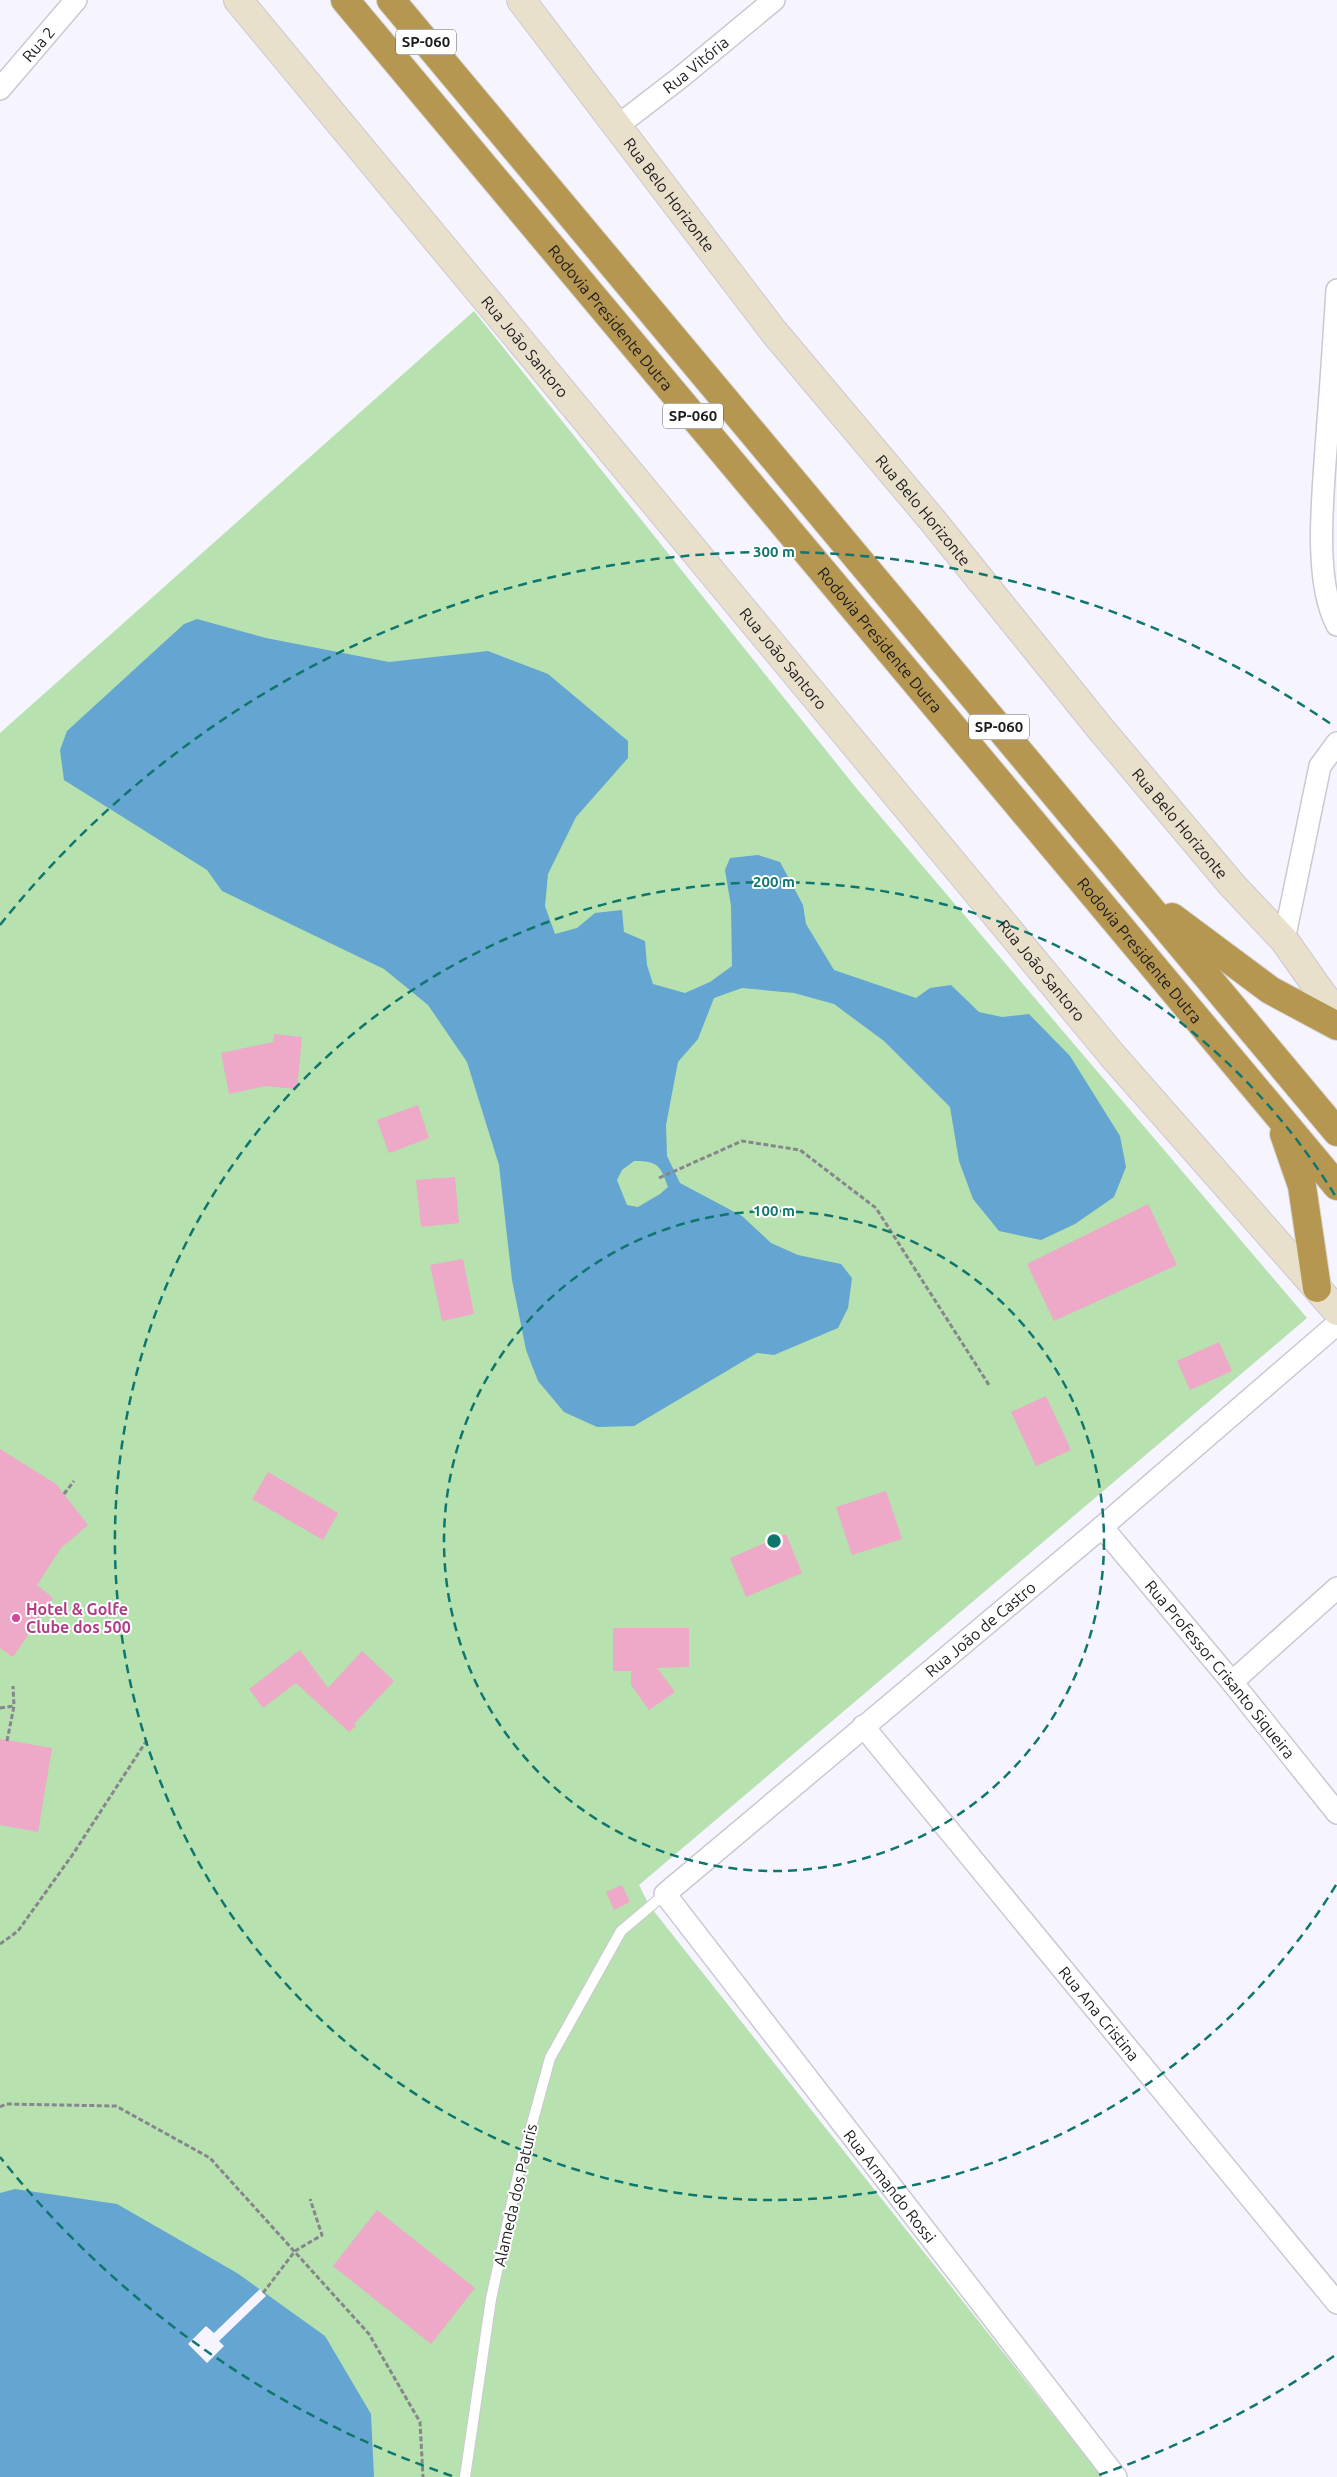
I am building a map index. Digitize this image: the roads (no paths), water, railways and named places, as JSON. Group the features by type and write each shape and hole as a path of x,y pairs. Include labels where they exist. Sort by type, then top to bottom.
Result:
{"highway":[{"name":"Rodovia Presidente Dutra","path":"345,0 1337,1186"},
{"name":"SP-060","path":"391,0 1141,895 1337,1132"},
{"path":"1141,895 1270,990 1337,1026"},
{"path":"1276,1114 1302,1186 1317,1288"}],"street":[{"name":"Rua 2","path":"0,89 76,0"},
{"name":"Rua João Santoro","path":"238,0 1112,1055 1337,1311"},
{"name":"Rua Belo Horizonte","path":"521,0 774,332 933,521 1099,727 1232,885 1284,940 1337,1012"},
{"name":"Rua Vitória","path":"616,127 681,77 774,0"},
{"path":"1337,290 1336,333 1322,513 1324,573 1332,615 1337,625"},
{"path":"1284,940 1320,766 1337,743"},
{"name":"Rua João de Castro","path":"665,1894 862,1726 1102,1527 1337,1324"},
{"name":"Rua Professor Crisanto Siqueira","path":"1102,1527 1232,1682 1337,1814"},
{"path":"1232,1682 1337,1588"},
{"name":"Rua Ana Cristina","path":"862,1726 1337,2303"},
{"name":"Rua Armando Rossi","path":"665,1894 1116,2477"}],"lane":[{"name":"Rua João de Castro","path":"621,1931 649,1905 665,1894"},
{"name":"Alameda dos Paturis","path":"465,2477 491,2299 518,2175 550,2058 621,1931"}],"water":[{"path":"197,619 266,638 389,662 488,651 548,674 628,741 628,758 576,817 548,874 545,906 555,934 577,928 595,913 622,910 624,932 645,941 647,965 653,984 685,993 710,982 732,966 731,906 725,870 730,858 758,855 780,862 803,905 806,924 834,970 916,998 930,988 951,985 979,1012 1002,1017 1029,1014 1070,1056 1120,1136 1126,1167 1114,1197 1075,1224 1041,1240 999,1231 973,1199 959,1161 950,1107 884,1041 834,1004 794,993 742,988 714,998 698,1039 678,1062 666,1125 667,1156 680,1183 742,1216 771,1243 798,1255 841,1264 852,1278 848,1308 838,1328 774,1355 757,1353 634,1426 597,1427 564,1412 538,1381 526,1350 512,1280 499,1165 467,1062 428,1005 384,969 222,891 207,870 64,780 60,750 67,731 184,624","holes":["634,1161 653,1163 657,1166 663,1174 668,1187 638,1207 627,1205 617,1180 622,1170"]},
{"path":"15,2189 117,2204 237,2273 325,2336 371,2414 374,2477 0,2477 0,2193"}],"place":[{"name":"Hotel & Golfe Clube dos 500","path":"16,1618"}]}
